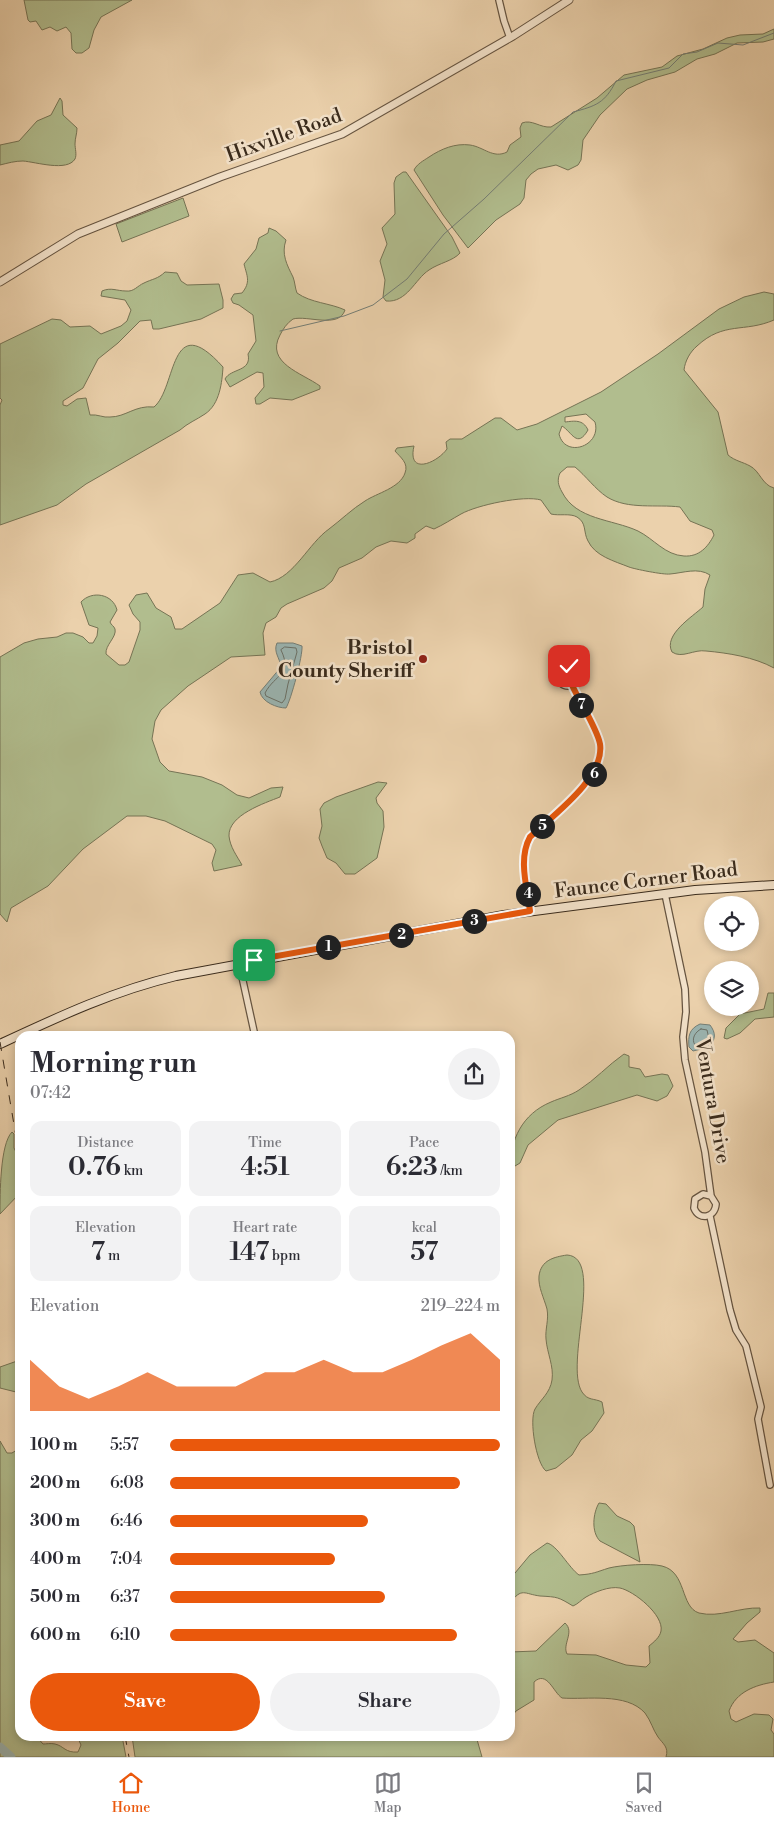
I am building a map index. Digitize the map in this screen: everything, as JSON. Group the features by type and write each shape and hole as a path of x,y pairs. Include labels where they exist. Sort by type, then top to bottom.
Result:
{"main road":[{"name":"Faunce Corner Road","path":"29,1031 113,994 161,980 239,963 530,911 714,888 774,885"},
{"name":"Faunce Corner Road","path":"0,1044 15,1037"}],"street":[{"path":"499,0 510,38"},
{"name":"Hixville Road","path":"0,282 78,234 220,177 342,134 510,38 569,0"},
{"path":"530,911 524,861 527,843 530,837 582,788 599,765 600,755 597,735 572,685"},
{"name":"Ventura Drive","path":"665,894 685,989 686,1012 683,1045 707,1164 711,1196 716,1204 715,1211 710,1216 705,1217 698,1214 694,1206 698,1196 705,1194 711,1196"},
{"path":"239,963 254,1031"},
{"name":"Ventura Drive","path":"710,1216 730,1310 736,1330 746,1346 761,1407 758,1419 770,1485"}],"green space":[{"path":"24,0 132,0 101,17 94,30 89,48 82,53 76,53 72,49 71,33 66,27 57,31 50,27 42,30 36,21 30,22 28,20"},
{"path":"774,29 774,39 763,42 737,43 715,54 697,59 675,72 647,80 627,89 600,115 583,140 581,160 578,165 568,170 556,165 538,169 531,174 526,180 524,198 520,204 496,220 468,248 443,215 414,170 420,163 434,154 454,146 470,145 502,154 507,152 510,145 521,137 520,128 522,123 529,122 551,127 597,98 624,75 662,67 677,56 703,49 727,38 740,35 763,34"},
{"path":"60,98 63,115 77,128 75,159 71,163 58,166 23,161 0,165 0,145 19,141 37,121 51,115"},
{"path":"406,172 452,237 460,253 429,270 400,298 386,301 383,297 385,280 380,261 387,244 382,228 395,214 394,183 396,177"},
{"path":"183,198 189,216 122,242 116,224"},
{"path":"269,228 276,231 286,240 285,259 294,279 297,293 308,299 345,310 342,316 336,319 293,319 287,324 280,335 277,353 281,360 295,372 320,386 320,389 292,400 270,398 260,404 256,404 255,398 264,387 263,373 257,372 230,387 225,379 247,364 248,354 256,341 253,315 233,303 231,299 234,294 242,293 247,286 248,279 244,264 256,249 259,238 268,233"},
{"path":"165,272 177,273 181,281 187,285 219,284 223,308 201,319 159,329 153,329 151,320 140,321 118,343 98,359 83,388 63,401 63,405 67,406 77,399 86,398 90,415 107,417 121,415 136,409 154,407 167,384 177,357 184,348 193,345 205,351 223,367 221,386 214,405 205,414 180,430 86,484 57,505 0,525 0,405 2,400 0,398 0,344 52,319 61,320 70,327 90,326 101,334 121,326 127,321 131,310 125,300 101,296 102,291 111,289 131,291"},
{"path":"764,292 774,294 774,320 763,324 725,330 707,338 690,354 685,363 684,370 718,412 728,455 753,468 767,484 774,488 774,668 749,658 723,653 702,651 680,655 672,652 670,646 675,633 703,607 705,589 710,575 701,571 670,574 656,573 632,568 611,560 595,551 591,546 580,519 571,515 551,514 541,500 512,500 478,507 434,529 426,526 415,534 415,538 407,543 391,541 376,547 362,558 339,568 332,581 324,588 287,604 281,608 276,617 266,623 263,633 265,655 231,657 188,686 161,710 155,721 152,739 160,762 169,771 202,777 222,785 237,795 249,798 271,788 283,787 280,797 248,811 234,822 230,829 231,844 242,865 214,871 212,863 216,850 212,844 165,821 146,816 127,816 83,849 48,886 11,908 7,922 0,914 0,657 24,643 57,637 66,633 73,633 83,637 89,643 93,643 97,636 98,628 89,625 81,602 86,598 96,595 107,597 115,605 117,610 110,622 115,628 115,632 107,647 106,654 119,665 125,665 129,662 140,630 140,622 133,614 129,605 136,595 147,593 156,608 171,617 175,629 182,629 220,603 238,575 253,573 270,582 279,579 294,567 322,535 351,511 398,483 405,473 406,466 395,451 397,448 414,446 413,455 415,461 419,464 424,464 437,459 447,449 446,442 450,439 462,439 495,418 501,418 517,430 537,424 601,392 658,354 719,309 744,297","holes":["586,414 595,422 596,430 593,438 582,446 575,448 568,446 563,442 559,434 562,426 578,439 584,436 588,430 581,422 565,422 565,417","567,467 575,467 603,494 615,501 633,505 680,507 690,521 712,530 714,535 706,547 699,553 689,556 671,553 638,531 585,513 576,508 562,492 558,480 560,473"]},
{"path":"378,782 387,783 376,798 383,811 384,827 377,858 355,874 345,874 336,863 327,858 322,846 319,838 322,826 320,809 324,803 336,797"},
{"path":"768,993 774,993 774,1017 755,1019 740,1033 727,1039 724,1038 726,1028 738,1016 759,1016 759,1010 764,1009"},
{"path":"624,1054 629,1056 629,1067 640,1069 645,1077 662,1074 668,1075 673,1086 667,1096 657,1101 637,1095 558,1120 528,1145 520,1163 515,1166 515,1138 532,1113 551,1102 579,1090"},
{"path":"12,1132 14,1134 15,1198 0,1214 3,1158 8,1138"},
{"path":"567,1255 578,1260 583,1273 584,1292 577,1359 578,1378 584,1395 602,1402 604,1413 592,1431 581,1440 572,1455 556,1468 546,1471 539,1459 533,1431 533,1414 549,1389 552,1380 546,1339 547,1309 540,1288 539,1276 542,1266 549,1260"},
{"path":"15,1362 15,1392 0,1388 0,1367"},
{"path":"0,1441 7,1453 15,1451 15,1741 40,1741 43,1744 55,1744 67,1750 78,1752 81,1745 79,1741 123,1741 126,1757 0,1757"},
{"path":"599,1503 606,1504 617,1516 634,1526 640,1562 600,1541 597,1537 594,1522 595,1512"},
{"path":"547,1543 555,1548 579,1575 614,1567 636,1565 662,1566 670,1569 676,1575 689,1604 693,1610 699,1613 714,1614 760,1608 760,1612 733,1639 738,1642 755,1640 774,1653 774,1682 747,1690 736,1699 729,1711 731,1719 736,1722 754,1714 769,1715 773,1719 771,1730 774,1734 774,1757 666,1757 667,1751 665,1746 645,1713 637,1706 628,1702 606,1698 562,1698 550,1683 543,1679 534,1682 534,1700 515,1712 515,1652 536,1651 565,1623 569,1630 566,1646 567,1654 596,1655 626,1665 646,1667 650,1663 649,1646 655,1641 661,1631 661,1625 653,1611 633,1594 620,1588 598,1591 573,1606 558,1598 524,1593 515,1597 515,1573 530,1555"},
{"path":"133,1741 477,1741 482,1757 135,1757"}],"water":[{"path":"277,643 293,643 302,646 301,658 286,708 270,704 261,696 260,692 281,667 276,652"},
{"path":"700,1024 710,1025 714,1033 714,1039 709,1047 693,1051 689,1047 689,1036 691,1031"}],"waterway":[{"path":"280,331 344,316 373,305 407,279 444,234 484,199 573,112 588,108 604,99 616,81 669,68 683,54 697,52 718,43 743,45 774,33"},
{"path":"0,1747 11,1757"}],"railway":[{"path":"0,1042 15,1130"},
{"path":"126,1741 129,1757"}],"place":[{"name":"Bristol County Sheriff","path":"423,659"}],"route":[{"path":"254,960 530,911 524,861 527,843 530,837 582,788 599,765 600,744 572,685 578,677 577,671 569,666"}]}
